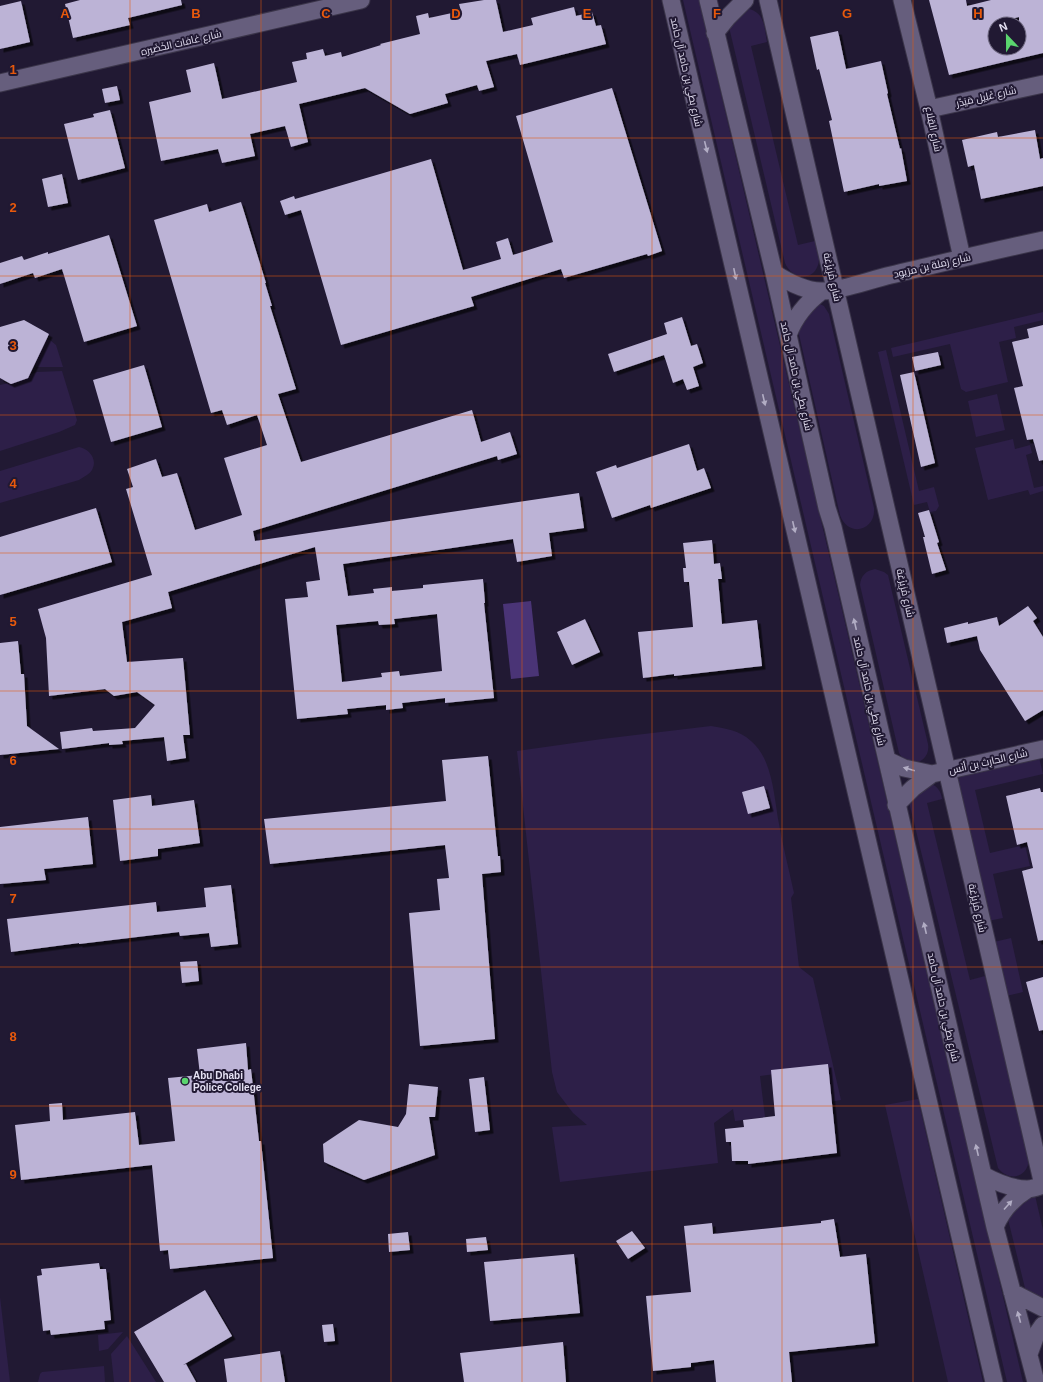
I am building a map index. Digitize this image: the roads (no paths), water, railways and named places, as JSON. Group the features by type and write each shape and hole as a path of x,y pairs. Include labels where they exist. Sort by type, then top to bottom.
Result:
{"street":[{"name":"شارع غافات الخَضَيره","path":"0,83 361,0"},
{"name":"شارع بطي بن حامد آل حامد","path":"671,0 994,1382"},
{"name":"شارع بطي بن حامد آل حامد","path":"708,0 774,273 827,508 833,527 896,805 995,1227 1036,1382"},
{"path":"715,33 728,16 745,0"},
{"name":"شارع مْزِيرْعَة","path":"768,0 829,290 1035,1187"},
{"name":"شارع القِلاع","path":"902,0 930,109 962,258"},
{"name":"شارع غَلِيل مَيَدَّر","path":"930,109 1043,84"},
{"name":"شارع رَملة بن مرَيوِد","path":"774,273 792,284 811,290 829,290 1043,240"},
{"name":"شارع رَملة بن مرَيوِد","path":"788,335 792,324 805,306 829,290"},
{"name":"شارع الحارِث بن أنَس","path":"887,760 909,770 939,772 1043,749"},
{"name":"شارع الحارِث بن أنَس","path":"896,805 913,788 939,772"},
{"path":"983,1175 1009,1186 1035,1187"},
{"path":"995,1227 1004,1209 1019,1194 1035,1187"},
{"path":"1012,1292 1043,1308"},
{"path":"1029,1354 1036,1335 1043,1325"}],"place":[{"name":"Abu Dhabi Police College","path":"185,1081"}]}
